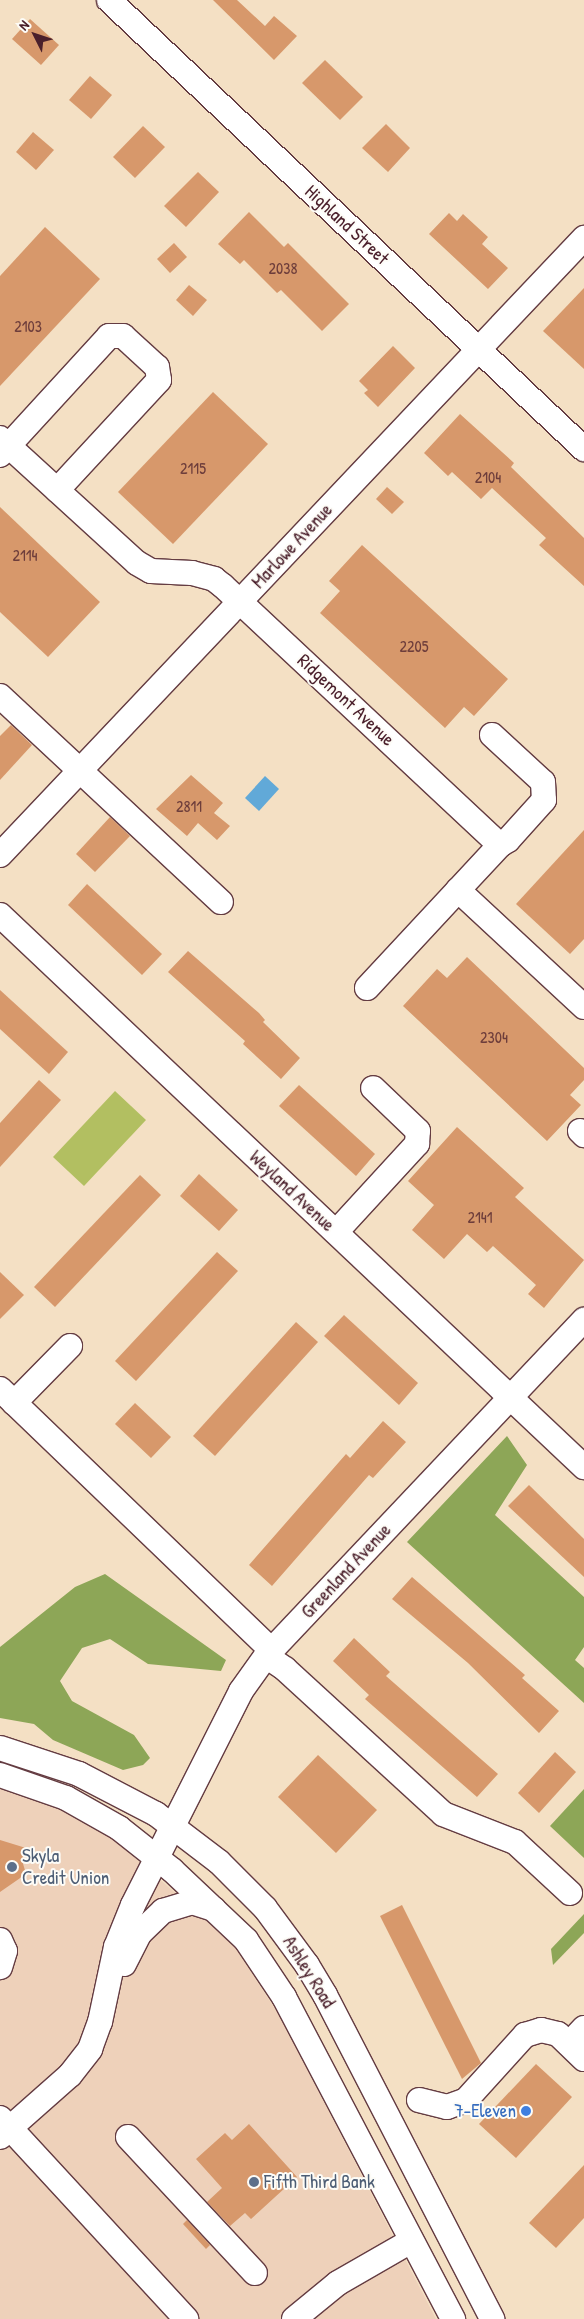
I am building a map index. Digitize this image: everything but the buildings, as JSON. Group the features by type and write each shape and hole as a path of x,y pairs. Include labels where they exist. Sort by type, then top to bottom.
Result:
{"street":[{"name":"Highland Street","path":"109,0 584,449"},
{"name":"Marlowe Avenue","path":"0,855 584,238"},
{"path":"3,446 110,336 123,336 157,367 159,380 57,490"},
{"name":"Ridgemont Avenue","path":"3,446 57,490 136,563 151,571 192,573 214,579 240,601 500,845"},
{"path":"0,696 221,902"},
{"path":"368,988 544,800 543,782 492,735"},
{"path":"458,890 584,1007"},
{"name":"Weyland Avenue","path":"0,915 584,1467"},
{"path":"336,1232 417,1144 418,1131 373,1088"},
{"name":"Greenland Avenue","path":"3,2128 81,2063 95,2037 116,1947 157,1857 241,1691 268,1653 584,1320"},
{"path":"70,1346 7,1396 268,1653 443,1814 515,1842 570,1893"},
{"name":"Ashley Road","path":"0,1748 49,1763 101,1784 172,1825 248,1889 307,1965 490,2314"},
{"name":"Ashley Road","path":"0,1775 36,1786 81,1805 119,1828 157,1857 220,1913 256,1954 284,1997 453,2319"},
{"path":"104,2000 116,1993 134,1941 157,1914 174,1906 192,1902 204,1903 220,1913"},
{"path":"0,1940 5,1950 0,1967"},
{"path":"420,2100 447,2107 466,2100 526,2035 541,2030 558,2034 579,2044"},
{"path":"3,2128 186,2319"},
{"path":"128,2136 255,2273"},
{"path":"294,2319 338,2283 411,2242"}],"shaded area":[{"path":"0,1788 61,1810 107,1834 230,1940 279,2015 436,2319 0,2319"}],"green space":[{"path":"115,1091 146,1120 84,1186 53,1157"},
{"path":"507,1436 527,1465 495,1515 584,1597 584,1647 575,1660 584,1668 584,1703 407,1542"},
{"path":"105,1574 226,1660 221,1671 148,1664 110,1639 82,1648 60,1681 72,1701 134,1735 150,1758 143,1765 123,1770 53,1740 34,1724 0,1718 0,1647 75,1587"},
{"path":"584,1789 584,1858 550,1826"},
{"path":"584,1914 584,1933 553,1965 551,1949"}],"water":[{"path":"265,776 279,789 259,811 245,798"}],"place":[{"name":"Skyla Credit Union","path":"12,1867"},
{"name":"7-Eleven","path":"526,2111"},
{"name":"Fifth Third Bank","path":"254,2182"}]}
